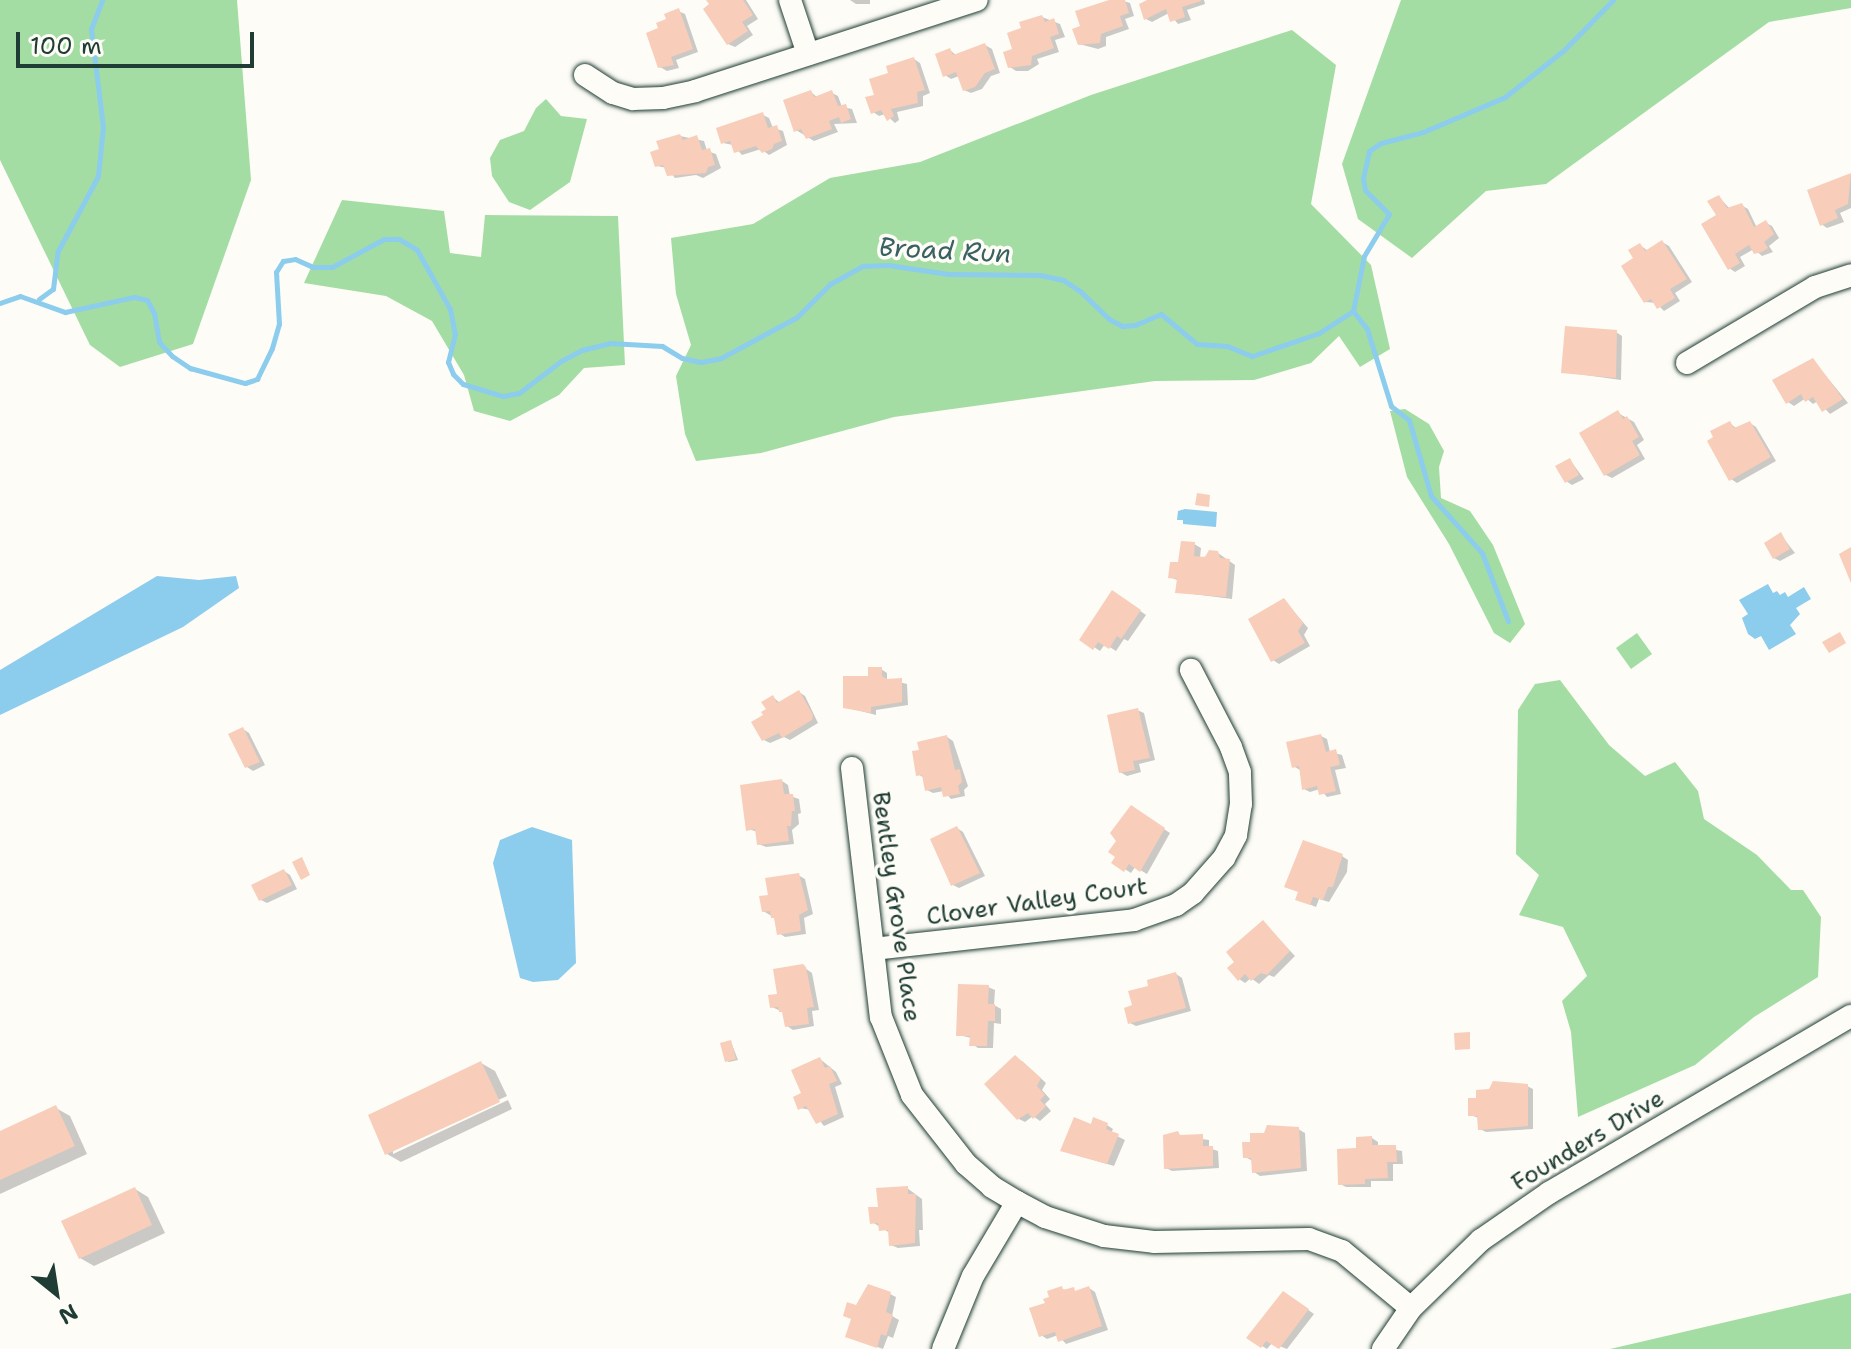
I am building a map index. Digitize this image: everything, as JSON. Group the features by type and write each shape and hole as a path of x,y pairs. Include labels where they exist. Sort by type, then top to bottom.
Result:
{"street":[{"path":"790,0 808,54"},
{"path":"585,75 613,93 633,99 663,98 977,0"},
{"path":"1687,363 1815,287 1851,275"},
{"name":"Clover Valley Court","path":"873,949 1134,920 1176,905 1193,893 1224,858 1236,835 1241,804 1240,772 1231,747 1191,670"},
{"name":"Bentley Grove Place","path":"852,768 881,1017 912,1095 966,1164 992,1187 1045,1217 1128,1240 1309,1239 1342,1251 1411,1308"},
{"name":"Founders Drive","path":"1383,1349 1411,1308 1481,1240 1549,1193 1851,1016"},
{"path":"943,1349 973,1276 1017,1202"}],"green space":[{"path":"0,0 237,0 251,180 193,344 120,367 90,345 0,160"},
{"path":"1401,0 1851,0 1851,8 1769,22 1546,184 1486,191 1412,258 1358,219 1342,164"},
{"path":"1292,30 1336,65 1311,204 1371,265 1390,349 1360,367 1339,336 1311,363 1254,380 1155,381 894,417 761,453 696,461 685,434 676,376 691,345 676,294 671,238 753,224 830,178 920,162 1091,95"},
{"path":"546,99 561,116 587,119 570,182 530,210 509,202 492,176 490,158 500,140 524,131 536,108"},
{"path":"342,200 444,211 450,253 481,257 485,215 618,216 625,365 584,368 559,395 510,421 474,411 464,375 432,321 386,296 304,283"},
{"path":"1405,409 1429,424 1444,451 1439,467 1441,498 1470,511 1493,545 1525,624 1510,643 1494,633 1449,544 1407,477 1390,411"},
{"path":"1637,633 1652,654 1631,669 1616,648"},
{"path":"1560,680 1609,745 1645,776 1675,762 1698,791 1704,819 1757,855 1791,890 1803,890 1821,917 1818,977 1754,1017 1695,1065 1578,1117 1571,1032 1562,1001 1587,976 1563,927 1519,915 1539,875 1516,854 1518,710 1535,684"},
{"path":"1851,1293 1851,1349 1610,1349"}],"water":[{"path":"1178,511 1217,512 1216,527 1183,524 1183,520 1177,520"},
{"path":"157,576 199,580 236,576 239,588 183,627 0,715 0,670"},
{"path":"1768,584 1773,593 1777,591 1780,595 1785,592 1788,597 1804,587 1811,599 1796,608 1800,614 1790,625 1796,634 1769,650 1761,636 1755,639 1748,634 1742,618 1748,614 1739,600"},
{"path":"532,827 572,840 576,963 558,980 533,982 520,978 493,863 500,840"}],"building":[{"path":"706,0 743,0 753,15 742,22 748,31 727,45 703,9 709,4"},
{"path":"1109,0 1125,0 1129,13 1120,16 1123,26 1101,34 1100,43 1078,45 1072,29 1080,26 1075,11"},
{"path":"1147,0 1201,1 1182,7 1185,17 1170,22 1166,9 1144,20 1139,4"},
{"path":"679,8 693,49 671,57 674,65 658,68 646,33 658,28 656,23 666,19 664,14"},
{"path":"1042,15 1045,22 1054,18 1059,34 1050,37 1054,48 1032,56 1031,65 1008,68 1003,52 1012,49 1007,33 1021,28 1019,22"},
{"path":"985,43 995,69 985,73 975,87 963,91 956,72 943,77 935,54 950,48 953,55"},
{"path":"914,57 925,90 917,92 918,103 891,109 894,116 887,121 881,110 871,114 865,97 874,95 869,79 888,73 886,66"},
{"path":"811,90 814,97 832,90 838,106 846,104 851,119 841,123 839,117 829,121 832,129 806,139 801,129 794,132 783,100"},
{"path":"763,112 768,128 777,125 782,141 774,144 772,149 762,153 756,146 734,153 730,141 721,144 716,128"},
{"path":"680,134 683,140 697,135 702,150 710,148 715,165 708,167 706,173 667,176 663,165 655,167 650,152 659,149 656,141"},
{"path":"1851,173 1848,204 1835,210 1838,218 1820,226 1807,190"},
{"path":"1719,195 1727,208 1742,203 1754,227 1766,220 1774,234 1764,242 1768,248 1762,252 1754,254 1749,245 1735,254 1740,263 1728,270 1701,224 1716,215 1707,201"},
{"path":"1662,240 1687,279 1670,289 1675,298 1657,309 1651,299 1644,303 1621,266 1633,258 1628,250 1640,243 1645,251"},
{"path":"1565,326 1617,330 1616,378 1561,373"},
{"path":"1813,358 1843,399 1822,412 1813,397 1805,402 1801,394 1786,404 1772,380"},
{"path":"1618,410 1623,419 1627,416 1639,437 1632,441 1640,455 1604,476 1579,433"},
{"path":"1730,421 1734,428 1750,421 1771,457 1729,481 1707,441 1713,437 1710,431"},
{"path":"1570,458 1579,475 1565,483 1555,466"},
{"path":"1197,493 1210,495 1209,507 1195,505"},
{"path":"1781,532 1790,549 1773,559 1764,543"},
{"path":"1181,541 1195,542 1194,556 1205,557 1209,550 1218,551 1220,558 1230,559 1226,597 1175,593 1177,579 1168,578 1170,562 1178,562"},
{"path":"1851,547 1851,583 1839,554"},
{"path":"1112,590 1141,610 1121,639 1117,636 1109,649 1098,642 1093,650 1079,640"},
{"path":"1284,598 1303,623 1298,631 1305,643 1271,662 1248,619"},
{"path":"1840,632 1846,643 1829,653 1822,642"},
{"path":"868,667 882,667 882,676 887,679 902,678 902,702 871,707 871,713 843,708 843,676 868,676"},
{"path":"799,690 813,715 812,720 782,738 779,733 762,741 751,722 763,715 761,712 766,709 761,702 773,695 777,703"},
{"path":"1138,708 1150,758 1133,761 1135,770 1119,773 1107,715"},
{"path":"243,727 260,762 245,768 228,734"},
{"path":"1321,734 1326,752 1336,749 1340,765 1330,767 1336,791 1319,795 1317,786 1302,790 1299,766 1292,768 1286,742"},
{"path":"947,735 955,770 960,769 962,782 958,786 960,794 943,797 941,787 925,791 922,775 916,776 912,751 919,750 917,742"},
{"path":"782,779 784,794 793,794 795,811 792,811 791,826 787,826 789,841 757,845 755,829 746,831 740,785"},
{"path":"1131,805 1165,828 1140,872 1129,864 1124,872 1111,863 1115,857 1108,852 1116,841 1110,833"},
{"path":"957,826 980,873 951,886 930,839"},
{"path":"1303,840 1343,854 1333,887 1328,887 1323,900 1313,897 1310,905 1295,900 1298,892 1284,887"},
{"path":"302,857 310,875 301,880 292,862"},
{"path":"284,869 292,885 259,901 251,885"},
{"path":"799,873 808,910 799,915 801,931 777,935 770,911 762,912 759,896 768,895 765,878"},
{"path":"1263,920 1290,951 1267,975 1261,973 1251,981 1245,974 1238,981 1227,968 1234,962 1226,952"},
{"path":"803,964 814,1007 807,1008 809,1024 785,1027 782,1012 778,1007 770,1008 768,995 777,994 773,969"},
{"path":"1176,972 1186,1008 1128,1024 1124,1008 1132,1005 1128,991 1148,986 1147,980"},
{"path":"958,984 989,985 988,1004 995,1004 995,1021 988,1021 987,1046 969,1046 970,1036 956,1036"},
{"path":"1470,1032 1470,1049 1455,1050 1454,1033"},
{"path":"731,1040 736,1059 725,1062 720,1043"},
{"path":"1015,1055 1041,1078 1037,1086 1045,1095 1040,1100 1046,1106 1033,1119 1028,1113 1017,1120 984,1084"},
{"path":"820,1057 825,1068 830,1066 837,1081 829,1084 838,1114 816,1124 806,1106 798,1110 793,1097 801,1093 791,1070"},
{"path":"481,1061 500,1102 385,1155 368,1115"},
{"path":"1493,1081 1528,1084 1528,1126 1478,1130 1477,1116 1468,1116 1468,1098 1476,1098 1476,1090 1489,1089"},
{"path":"56,1105 75,1146 0,1180 0,1131"},
{"path":"1074,1117 1091,1124 1093,1117 1108,1123 1106,1129 1119,1134 1107,1164 1060,1151"},
{"path":"1267,1125 1299,1127 1301,1168 1252,1173 1251,1158 1243,1158 1242,1142 1250,1142 1250,1133 1264,1133"},
{"path":"1178,1131 1180,1135 1203,1134 1203,1146 1213,1146 1213,1166 1164,1169 1163,1135"},
{"path":"1372,1136 1372,1145 1396,1145 1397,1162 1387,1162 1388,1178 1365,1179 1365,1184 1338,1185 1337,1149 1356,1148 1356,1137"},
{"path":"908,1186 908,1194 916,1194 915,1243 889,1246 888,1230 879,1231 878,1223 870,1224 868,1207 878,1207 876,1188"},
{"path":"135,1187 152,1225 79,1259 61,1221"},
{"path":"868,1284 891,1292 886,1312 893,1315 886,1336 881,1334 877,1348 845,1337 851,1319 843,1316 847,1302 856,1305"},
{"path":"1062,1286 1063,1290 1074,1287 1075,1291 1089,1286 1102,1326 1058,1342 1055,1332 1039,1337 1029,1308 1045,1303 1043,1299 1049,1297 1047,1291"},
{"path":"1283,1291 1309,1309 1279,1349 1266,1341 1261,1348 1246,1338"}],"waterway":[{"path":"39,299 53,289 58,251 98,176 103,127 91,29 102,0"},
{"name":"Broad Run","path":"1353,311 1364,256 1389,214 1365,190 1363,178 1369,151 1381,143 1423,132 1505,97 1564,50 1613,0"},
{"name":"Broad Run","path":"0,303 20,296 65,312 134,297 147,300 154,313 159,342 172,356 190,368 245,383 257,379 272,348 279,324 276,272 283,261 295,259 313,267 332,267 384,239 399,239 417,250 450,309 455,334 448,362 453,374 463,384 503,396 519,393 561,361 582,350 610,343 662,346 682,358 701,362 721,358 797,317 830,284 862,266 888,265 948,274 1040,275 1063,280 1080,291 1109,319 1122,326 1135,325 1161,314 1197,344 1227,346 1252,356 1319,333 1353,311"},
{"path":"1353,311 1367,329 1391,406 1409,420 1431,496 1482,553 1508,621"}]}
